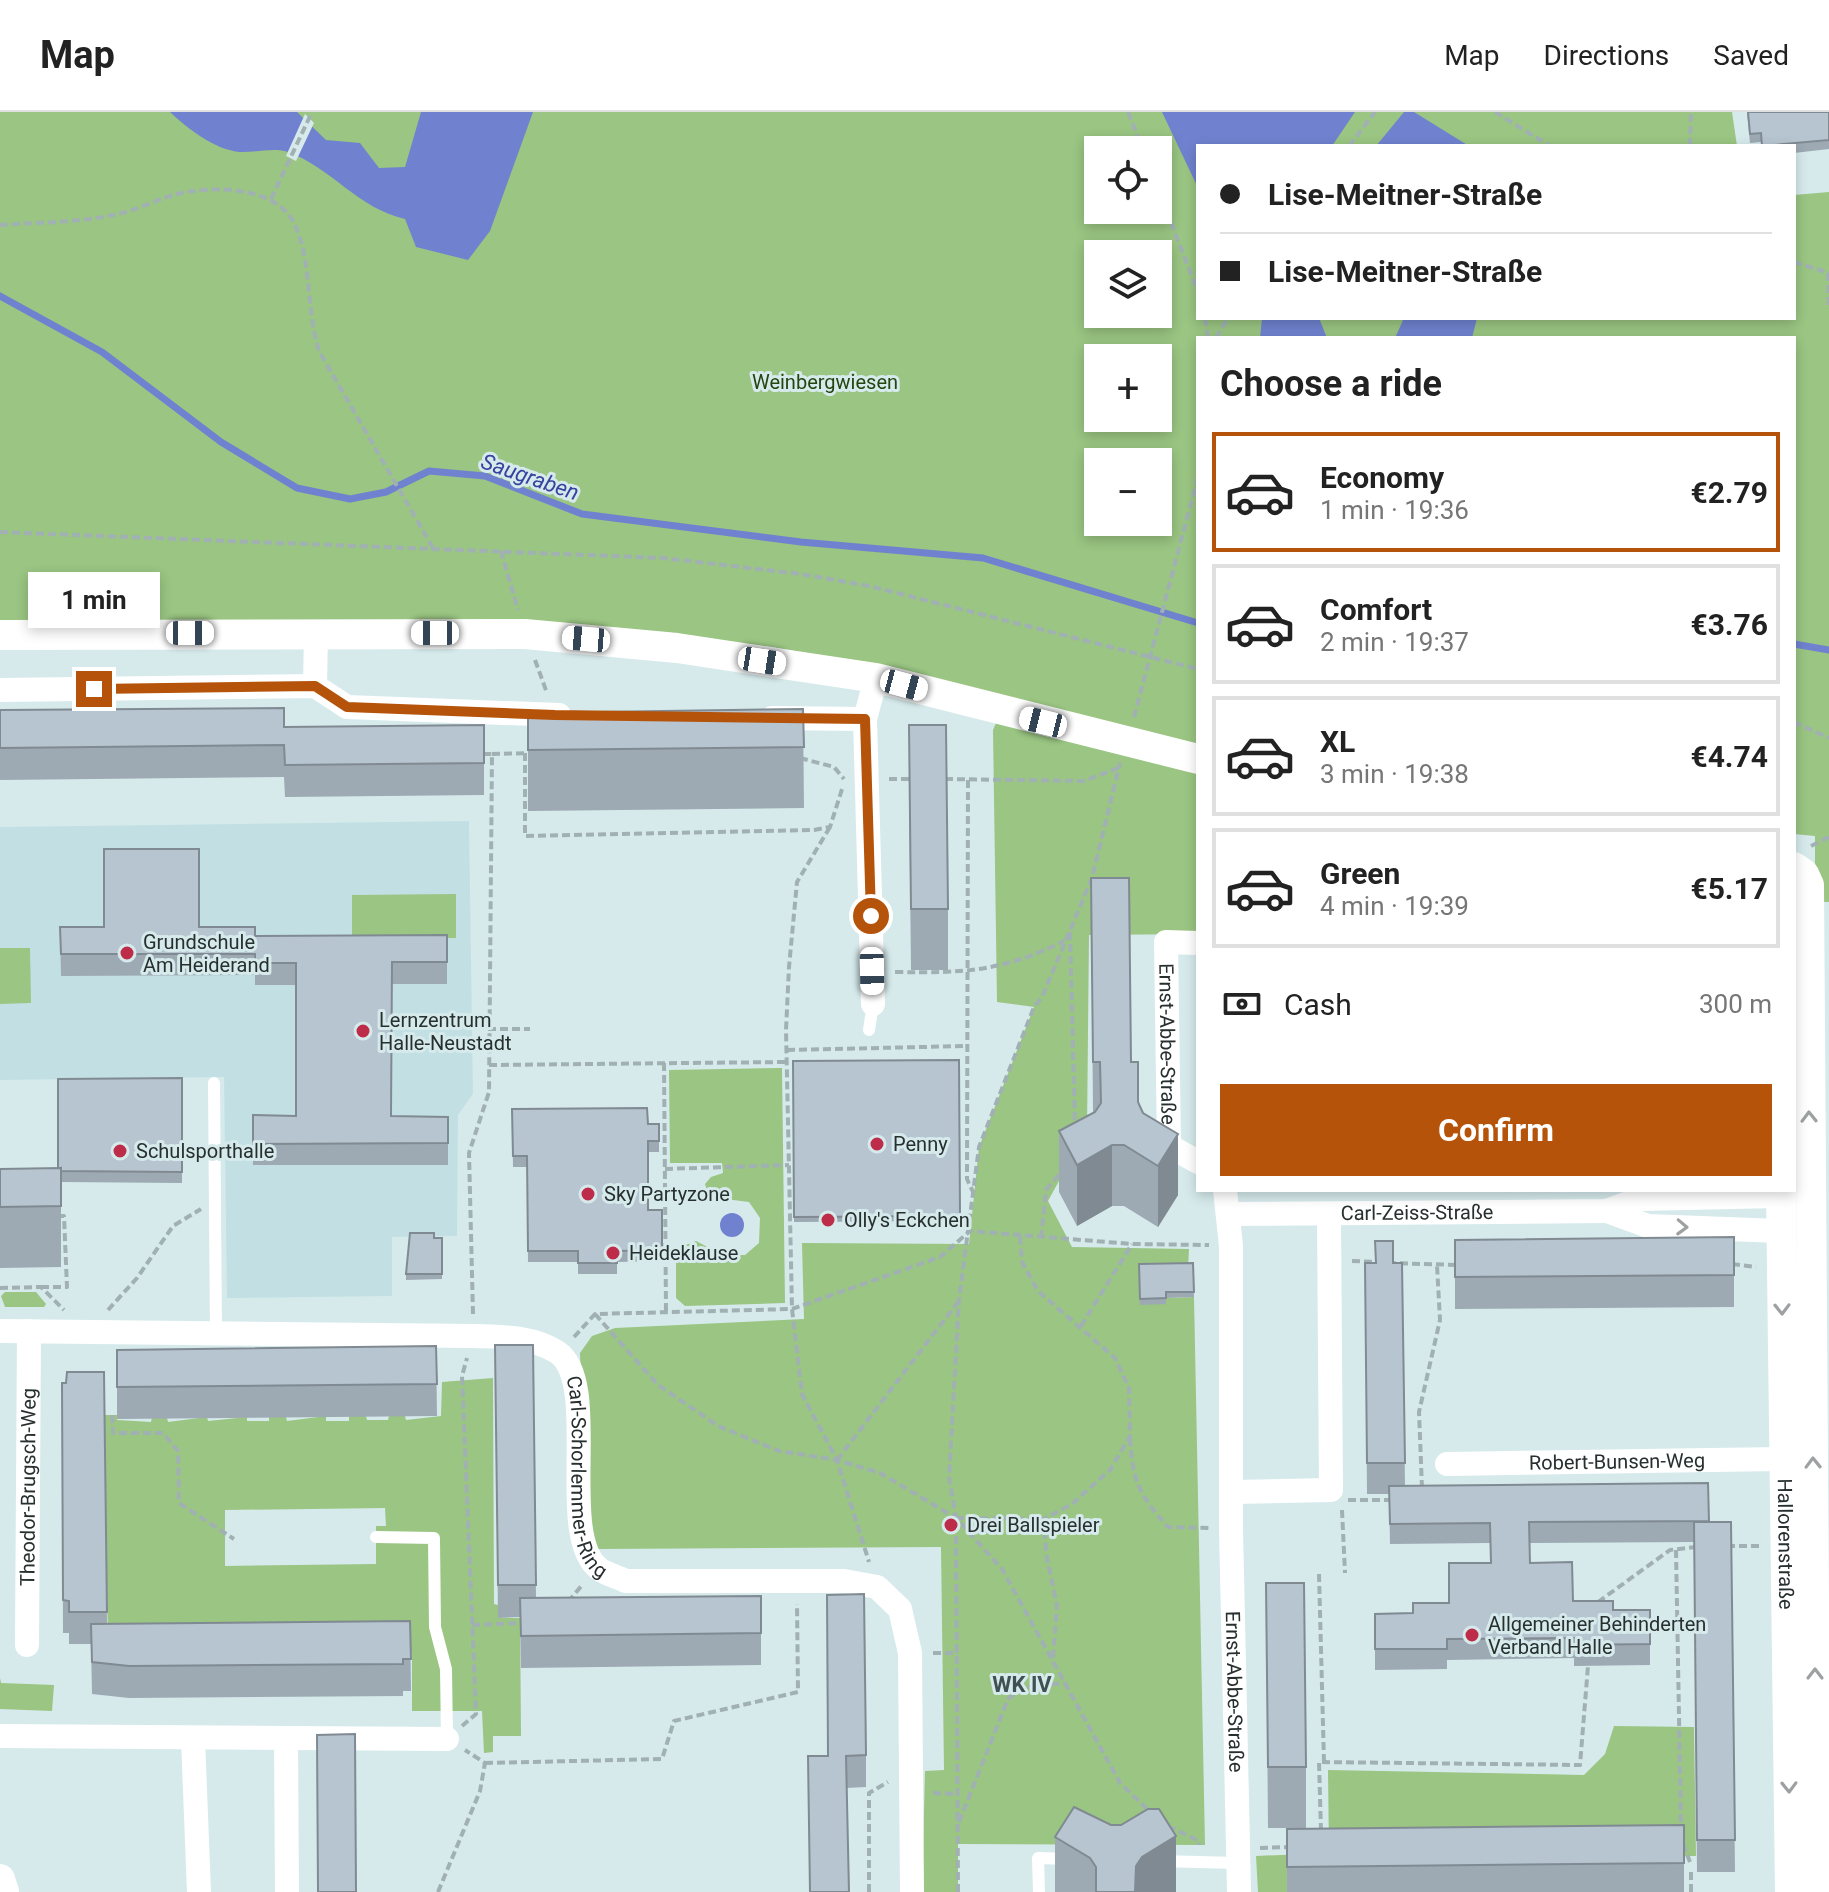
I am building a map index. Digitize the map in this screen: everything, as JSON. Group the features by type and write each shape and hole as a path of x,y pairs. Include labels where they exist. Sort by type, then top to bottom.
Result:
{"street":[{"path":"315,686 316,632"},
{"path":"0,635 525,634 677,648 876,678 1196,759"},
{"path":"873,1004 865,719 876,678"},
{"path":"0,690 315,686 347,707 586,715"},
{"path":"741,717 865,719"},
{"name":"Hallorenstraße","path":"1796,868 1804,874 1809,885 1800,1194 1807,1230 1816,1892"},
{"name":"Ernst-Abbe-Straße","path":"1196,943 1166,942 1169,1146 1196,1161"},
{"name":"Carl-Zeiss-Straße","path":"1227,1202 1329,1216 1639,1199 1800,1194"},
{"name":"Carl-Zeiss-Straße","path":"1606,1201 1648,1226 1807,1230"},
{"name":"Ernst-Abbe-Straße","path":"1227,1202 1231,1246 1231,1529 1239,1892"},
{"path":"1231,1492 1331,1490 1329,1216"},
{"name":"Hallorenstraße","path":"1790,1892 1781,1274 1807,1230"},
{"name":"Carl-Schorlemmer-Ring","path":"0,1331 520,1338 559,1353 575,1378 582,1540 597,1568 626,1581 844,1581 877,1587"},
{"name":"Theodor-Brugsch-Weg","path":"27,1645 29,1331"},
{"name":"Robert-Bunsen-Weg","path":"1447,1464 1786,1459"},
{"path":"877,1587 900,1609 910,1653 912,1892"},
{"path":"0,1736 73,1734 193,1739 447,1739"},
{"path":"193,1739 199,1892"},
{"path":"286,1739 287,1892"},
{"path":"0,1879 4,1892"}],"lane":[{"path":"869,1030 873,1004"},
{"path":"214,1083 216,1335"},
{"path":"376,1537 434,1538 435,1627 446,1669 447,1739"},
{"path":"1145,1861 1236,1856"},
{"path":"1039,1892 1038,1858 1084,1859"}],"path":[{"path":"271,199 312,112"},
{"path":"1128,112 1137,136"},
{"path":"1351,144 1375,112"},
{"path":"1495,112 1547,144"},
{"path":"1690,144 1691,112"},
{"path":"0,225 76,220 122,213 198,190 220,190 271,199 285,209 301,243 310,314 319,351 433,548"},
{"path":"1172,224 1196,287"},
{"path":"1796,263 1829,273 1829,305"},
{"path":"958,1892 956,1518 949,1478 959,1300 979,1147 1034,1007 1092,878 1196,485"},
{"path":"0,532 663,558 801,574 949,604 1196,669"},
{"path":"501,551 525,634 555,715"},
{"path":"1796,723 1829,738"},
{"path":"525,753 525,836 830,827"},
{"path":"476,754 492,754 489,1092 469,1153 474,1336 462,1376 476,1714 447,1739 485,1763 662,1759 674,1721 798,1692 796,1581"},
{"path":"844,780 830,827 797,882 789,967 787,1050 792,1309 802,1394 837,1460 877,1587"},
{"path":"968,780 967,1179 974,1194"},
{"path":"1070,929 1075,1140"},
{"path":"872,971 967,973 1022,962 1066,940"},
{"path":"488,1029 530,1029"},
{"path":"787,1050 967,1046"},
{"path":"489,1065 787,1062"},
{"path":"664,1063 666,1311"},
{"path":"665,1169 789,1165"},
{"path":"1041,1238 1046,1190 1066,1167"},
{"path":"101,1318 137,1278 173,1226 206,1206 215,1193"},
{"path":"0,1288 67,1287 64,1216 51,1216"},
{"path":"559,1353 595,1314 792,1309 940,1257 970,1231 1132,1244 1231,1246"},
{"path":"1020,1236 1022,1262 1038,1291 1115,1358 1129,1388 1132,1472 1142,1498 1168,1527 1231,1529"},
{"path":"1081,1326 1132,1244"},
{"path":"1329,1260 1469,1265"},
{"path":"1724,1264 1756,1264 1757,1273 1781,1274"},
{"path":"1437,1265 1440,1320 1419,1412 1422,1492 1447,1464"},
{"path":"41,1287 71,1317"},
{"path":"837,1460 959,1300"},
{"path":"595,1314 658,1385 718,1426 779,1451 837,1460 880,1473 956,1518 1002,1569 1120,1783 1151,1813"},
{"path":"112,1415 113,1433 163,1433 178,1451 179,1503 234,1539"},
{"path":"956,1518 1044,1519 1072,1504 1110,1470 1130,1436"},
{"path":"1345,1573 1342,1496 1350,1501 1390,1500"},
{"path":"1044,1519 1046,1553 1057,1605 1053,1660"},
{"path":"1595,1605 1670,1550 1698,1546"},
{"path":"1718,1546 1744,1546"},
{"path":"1676,1550 1682,1842 1690,1862"},
{"path":"558,1612 597,1568"},
{"path":"1319,1574 1324,1762"},
{"path":"472,1625 521,1623"},
{"path":"1321,1846 1319,1762 1580,1765 1588,1666"},
{"path":"958,1824 1008,1699 1024,1687 1065,1683"},
{"path":"438,1892 480,1791 485,1763"},
{"path":"869,1892 869,1793 911,1768"},
{"path":"1161,1823 1199,1841 1200,1850 1236,1856 1293,1847"},
{"path":"1691,1872 1691,1892"}],"shaded area":[{"name":"Lernzentrum Halle-Neustadt","path":"469,821 473,1094 458,1115 457,1236 392,1237 392,1296 227,1298 224,1077 0,1080 0,827"}],"green space":[{"name":"Weinbergwiesen","path":"0,112 1732,112 1737,144 1196,144 1196,320 1796,320 1796,195 1829,192 1829,902 1815,902 1815,836 1796,834 1796,336 1196,336 1196,748 899,671 773,647 645,632 0,627"},
{"path":"1000,714 1196,759 1196,934 1089,935 1087,1130 1048,1201 1072,1247 1189,1249 1188,1269 1140,1304 1166,1304 1166,1298 1194,1297 1205,1845 958,1844 958,1892 922,1892 925,1771 944,1770 941,1547 596,1549 586,1526 580,1353 592,1336 615,1328 804,1319 802,1243 969,1244 979,1147 1034,1007 997,1002 993,730"},
{"path":"456,894 456,938 352,939 352,895"},
{"path":"0,948 30,948 31,1003 0,1004"},
{"path":"782,1068 785,1303 685,1306 676,1298 676,1262 683,1246 696,1241 723,1255 745,1255 759,1243 760,1218 749,1202 709,1197 705,1184 711,1177 723,1173 722,1163 670,1163 669,1070"},
{"path":"5,1292 36,1292 46,1304 44,1307 5,1307 1,1296"},
{"path":"493,1378 494,1604 498,1605 498,1618 520,1618 521,1736 493,1736 493,1752 484,1753 482,1711 412,1711 412,1652 102,1657 108,1644 104,1415 117,1415 117,1420 151,1422 152,1417 167,1418 168,1422 207,1417 208,1421 247,1417 247,1421 269,1421 269,1417 286,1417 287,1421 326,1416 326,1421 349,1421 349,1416 388,1420 389,1416 405,1416 406,1420 441,1416 442,1382","holes":["385,1508 386,1526 376,1526 376,1564 225,1566 225,1510"]},
{"path":"0,1678 1,1683 54,1685 52,1711 0,1709"},
{"path":"1614,1726 1694,1727 1696,1856 1287,1861 1287,1892 1258,1892 1256,1856 1329,1853 1328,1770 1584,1775 1605,1754"}],"water":[{"path":"170,112 297,112 326,140 360,143 379,168 405,167 421,112 533,112 490,231 468,260 416,247 405,219 373,206 304,159 282,151 239,152 220,147"},
{"path":"1162,112 1355,112 1333,144 1196,144 1196,184"},
{"path":"1404,112 1414,112 1466,144 1378,144"},
{"path":"1262,320 1320,320 1326,336 1260,336"},
{"path":"1403,320 1476,320 1472,336 1396,336"},
{"path":"732,1213 741,1216 744,1225 741,1234 732,1237 723,1234 720,1225 723,1216"}],"pier":[{"path":"305,114 314,123 296,161 286,156"}],"building":[{"path":"1748,112 1829,112 1829,140 1762,144 1761,133 1750,134"},
{"path":"284,708 284,727 484,725 484,763 285,765 284,745 0,748 0,710"},
{"path":"803,709 804,747 528,750 528,713"},
{"path":"909,725 946,725 948,909 911,909"},
{"path":"104,849 199,849 199,927 255,927 255,936 447,935 447,962 392,962 391,1116 448,1117 448,1143 253,1144 253,1115 296,1116 296,963 255,963 255,954 61,954 60,927 104,927"},
{"path":"1091,878 1129,878 1131,1062 1138,1062 1138,1102 1143,1113 1178,1134 1158,1166 1124,1145 1112,1145 1077,1165 1059,1131 1095,1112 1101,1103 1100,1062 1093,1062"},
{"name":"Penny","path":"959,1060 960,1216 794,1217 793,1061"},
{"name":"Schulsporthalle","path":"182,1078 182,1172 58,1169 58,1079"},
{"name":"Sky Partyzone","path":"647,1108 648,1124 659,1124 659,1141 648,1141 648,1210 662,1210 662,1250 617,1251 617,1263 578,1263 578,1251 528,1251 527,1156 513,1156 512,1109"},
{"path":"61,1168 61,1206 0,1207 0,1169"},
{"path":"410,1233 434,1233 434,1238 442,1238 442,1274 406,1274"},
{"path":"1734,1237 1734,1275 1455,1277 1455,1240"},
{"path":"1375,1241 1393,1241 1393,1263 1402,1263 1405,1463 1367,1463 1365,1263 1376,1263"},
{"path":"1193,1263 1194,1292 1166,1292 1166,1298 1140,1299 1139,1264"},
{"path":"495,1345 533,1345 536,1585 498,1585"},
{"path":"436,1346 437,1384 117,1387 117,1350"},
{"path":"67,1372 104,1372 107,1612 69,1612 69,1601 63,1600 62,1383 66,1383"},
{"path":"1708,1483 1709,1521 1529,1522 1530,1563 1572,1562 1573,1601 1613,1601 1613,1610 1650,1610 1650,1644 1574,1645 1574,1638 1447,1639 1447,1649 1375,1649 1375,1614 1413,1613 1413,1603 1449,1603 1449,1563 1491,1563 1490,1523 1390,1524 1389,1486"},
{"path":"1694,1522 1731,1522 1735,1840 1697,1840"},
{"path":"1266,1583 1304,1583 1306,1767 1268,1767"},
{"path":"864,1594 866,1755 846,1756 849,1892 810,1892 808,1756 828,1756 827,1595"},
{"path":"761,1596 761,1633 521,1636 520,1598"},
{"path":"410,1621 411,1659 403,1659 403,1664 129,1666 92,1662 91,1624"},
{"path":"355,1734 356,1892 318,1892 317,1735"},
{"path":"1074,1807 1111,1825 1121,1825 1148,1809 1159,1809 1176,1836 1142,1857 1136,1866 1135,1892 1096,1892 1096,1867 1090,1858 1055,1837"},
{"path":"1684,1825 1684,1863 1287,1867 1287,1829"}],"waterway":[{"name":"Saugraben","path":"0,296 102,352 221,442 297,488 350,499 386,492 429,471 485,476 582,514 801,542 983,558 1196,622"},
{"name":"Saugraben","path":"1796,644 1829,650"}],"place":[{"name":"Grundschule Am Heiderand","path":"127,953"},
{"name":"Lernzentrum Halle-Neustadt","path":"363,1031"},
{"name":"Penny","path":"877,1144"},
{"name":"Schulsporthalle","path":"120,1151"},
{"name":"Sky Partyzone","path":"588,1194"},
{"name":"Olly's Eckchen","path":"828,1220"},
{"name":"Heideklause","path":"613,1253"},
{"name":"Drei Ballspieler","path":"951,1525"},
{"name":"Allgemeiner Behinderten Verband Halle","path":"1472,1635"}],"district":[{"name":"WK IV","path":"1022,1684"}],"route":[{"path":"94,689 315,686 347,707 555,715 865,719 871,916"}]}
